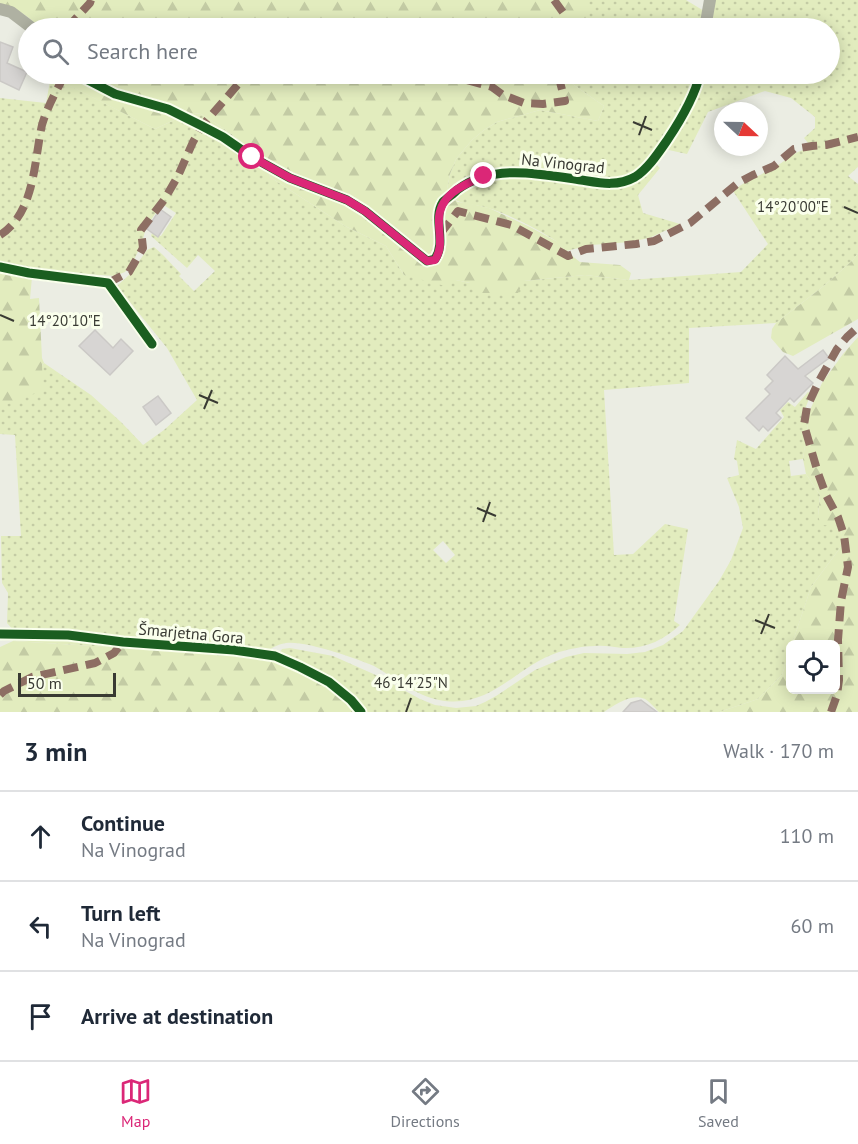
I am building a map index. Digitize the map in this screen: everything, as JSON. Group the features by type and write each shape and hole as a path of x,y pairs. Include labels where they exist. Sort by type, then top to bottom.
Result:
{"street":[{"path":"707,18 710,0"},
{"path":"0,9 11,12 19,18"},
{"name":"Na Vinograd","path":"96,84 116,94 168,110 194,122 290,178 347,200 365,211 427,261 435,260 439,253 441,241 438,222 440,208 444,201 465,184 484,176 521,173 615,184 636,176 673,132 696,84"},
{"path":"0,267 108,283 152,344"},
{"name":"Šmarjetna Gora","path":"0,634 68,635 123,642 234,650 275,656 300,666 329,682 351,700 361,712"}],"green space":[{"path":"0,0 587,0 587,18 28,18 11,7 0,4"},
{"path":"587,0 686,0 704,11 703,18 587,17"},
{"path":"713,0 858,0 858,167 848,176 858,184 858,253 825,285 776,323 689,328 689,383 604,390 614,555 633,554 665,524 688,529 674,621 680,625 667,635 639,647 590,646 559,652 529,667 488,693 473,699 457,701 430,698 374,666 343,654 305,644 279,645 269,650 269,657 13,641 15,632 7,623 8,593 2,583 1,536 21,536 15,435 0,434 0,397 38,371 44,363 91,395 143,445 164,430 197,400 167,348 117,286 129,275 147,250 154,247 181,274 179,276 194,291 215,271 198,255 187,268 151,236 152,233 161,236 176,213 162,204 146,227 134,260 125,272 115,276 69,273 0,263 0,98 46,103 50,84 67,84 155,129 185,115 201,114 232,134 267,163 270,177 345,226 386,246 404,275 470,283 585,275 629,280 741,272 768,244 733,191 796,153 814,148 815,143 808,143 804,138 815,128 815,117 791,98 765,91 735,102 714,102 714,110 708,112 687,154 664,149 698,84 840,84 840,18 710,18","holes":["443,541 455,555 446,563 433,550"]},
{"path":"66,84 572,84 604,106 598,121 540,110 497,122 472,140 456,159 447,189 452,198 458,202 489,208 558,242 580,262 620,265 631,273 629,280 585,275 524,281 518,293 474,293 470,283 456,280 445,286 404,275 386,246 345,226 270,177 267,163 232,134 201,114 185,115 155,129"},
{"path":"572,84 692,84 670,130 645,164 619,180 520,170 450,191 447,189 456,159 472,140 497,122 540,110 598,121 604,106"},
{"path":"653,162 660,168 638,195 643,213 680,224 649,238 630,242 591,245 566,251 549,237 513,218 452,198 468,186 512,175 606,186"},
{"path":"858,253 858,319 793,356 783,352 771,338 772,329 776,323 825,285"},
{"path":"0,271 32,277 30,299 39,298 44,363 42,365 43,390 0,407"},
{"path":"858,337 858,712 719,712 758,699 782,675 786,662 786,694 840,694 840,640 793,640 811,587 843,544 841,526 821,525 818,516 820,495 806,474 803,459 810,410 822,383"},
{"path":"808,392 811,394 805,409 810,410 803,459 789,461 791,476 806,474 820,495 818,516 841,526 843,544 811,587 793,640 786,640 786,662 782,675 758,699 719,712 659,712 645,699 634,698 623,701 604,712 365,712 280,652 282,649 290,648 333,656 378,676 420,699 435,705 456,708 476,706 485,702 535,670 566,657 584,653 645,652 663,645 683,631 719,581 731,560 743,528 739,507 727,478 739,475 737,461 734,459 737,440 756,449 784,417 780,410 788,402 795,407"},
{"path":"13,641 269,657 328,685 356,712 0,712 0,647"}],"building":[{"path":"0,42 13,47 7,63 18,68 18,84 22,84 19,90 0,81"},
{"path":"160,209 171,217 158,237 147,229"},
{"path":"95,330 113,348 121,339 133,351 110,375 79,346"},
{"path":"823,350 829,358 805,376 813,383 794,402 790,398 776,413 781,418 768,431 763,426 759,431 746,418 770,394 765,389 773,381 767,375 785,356 798,369"},
{"path":"158,396 171,413 156,425 143,407"},
{"path":"641,700 657,712 623,712 631,703"}],"marked path":[{"path":"76,18 91,0"},
{"path":"554,0 566,18"},
{"path":"0,235 12,225 27,200 42,125 60,84"},
{"path":"108,283 129,272 143,248 141,230 164,200 202,126 238,84"},
{"path":"481,84 524,103 543,104 565,101 561,84"},
{"path":"440,234 458,211 511,225 568,256 586,249 654,241 690,223 738,183 774,166 794,149 826,145 858,137"},
{"path":"831,712 839,680 838,640 841,601 848,567 844,535 838,517 826,495 804,425 807,407 819,381 837,349 858,327"},
{"path":"0,695 32,677 95,663 114,653 123,642"}],"cycle path":[{"path":"96,84 115,94 168,109 223,137 252,157 290,178 347,200 365,211 427,261 435,259 440,245 439,216 443,202 471,182 501,173 533,173 608,183 622,182 635,177 653,160 673,132 697,84"},
{"path":"0,267 108,283 152,344"},
{"path":"0,634 68,635 123,642 234,650 275,656 329,682 351,700 361,712"}],"route":[{"path":"252,157 290,178 347,200 365,211 427,261 435,260 439,253 441,241 438,222 440,208 444,201 465,184 484,176"}]}
